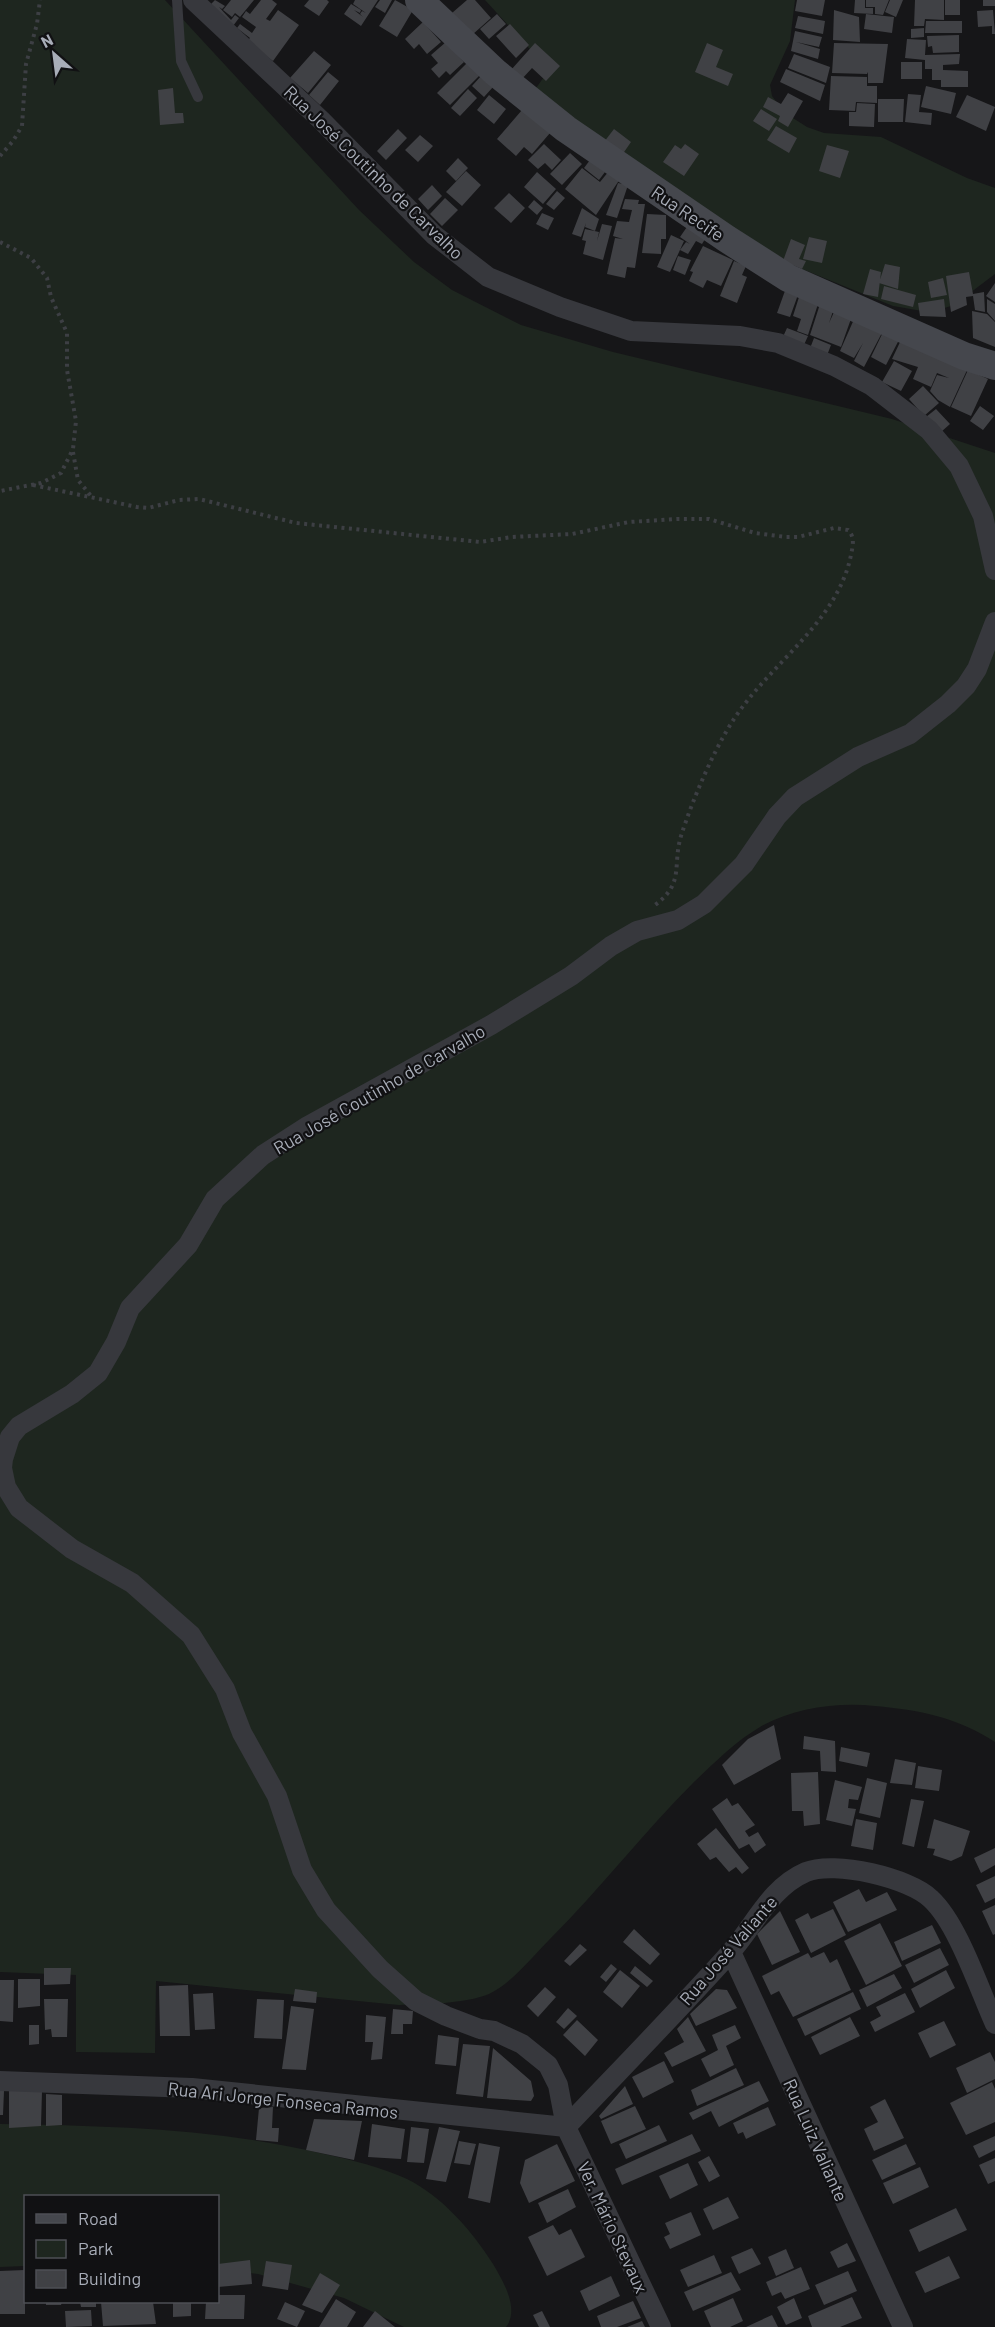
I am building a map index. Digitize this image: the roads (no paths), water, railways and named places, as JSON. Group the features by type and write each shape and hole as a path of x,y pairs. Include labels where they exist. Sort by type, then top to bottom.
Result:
{"street":[{"name":"Rua José Coutinho de Carvalho","path":"193,0 321,120 434,235 488,277 560,307 632,331 740,336 778,343 834,366 872,386 929,430 955,460 969,482 980,508 995,570"},
{"name":"Rua Recife","path":"419,0 495,72 566,129 735,245 788,278 964,356 995,366"},
{"name":"Rua José Coutinho de Carvalho","path":"566,2127 556,2079 548,2065 522,2044 494,2031 480,2029 446,2016 416,2001 380,1969 326,1910 302,1870 277,1796 242,1733 225,1689 191,1635 132,1583 72,1549 20,1508 3,1478 2,1468 6,1448 19,1426 72,1394 98,1373 116,1342 129,1308 188,1245 215,1199 263,1155 324,1117 491,1025 571,976 618,942 637,932 678,920 704,904 744,864 777,816 795,797 858,757 910,734 948,704 972,678 995,622"},
{"name":"Rua José Valiante","path":"566,2127 731,1952 767,1903 786,1884 807,1871 835,1868 908,1883 931,1898 949,1921 995,2024"},
{"name":"Rua Luiz Valiante","path":"731,1952 903,2327"},
{"name":"Rua Ari Jorge Fonseca Ramos","path":"0,2081 192,2088 566,2127"},
{"name":"Ver. Mário Stevaux","path":"566,2127 661,2327"}],"lane":[{"path":"177,0 182,60 198,97"}]}
